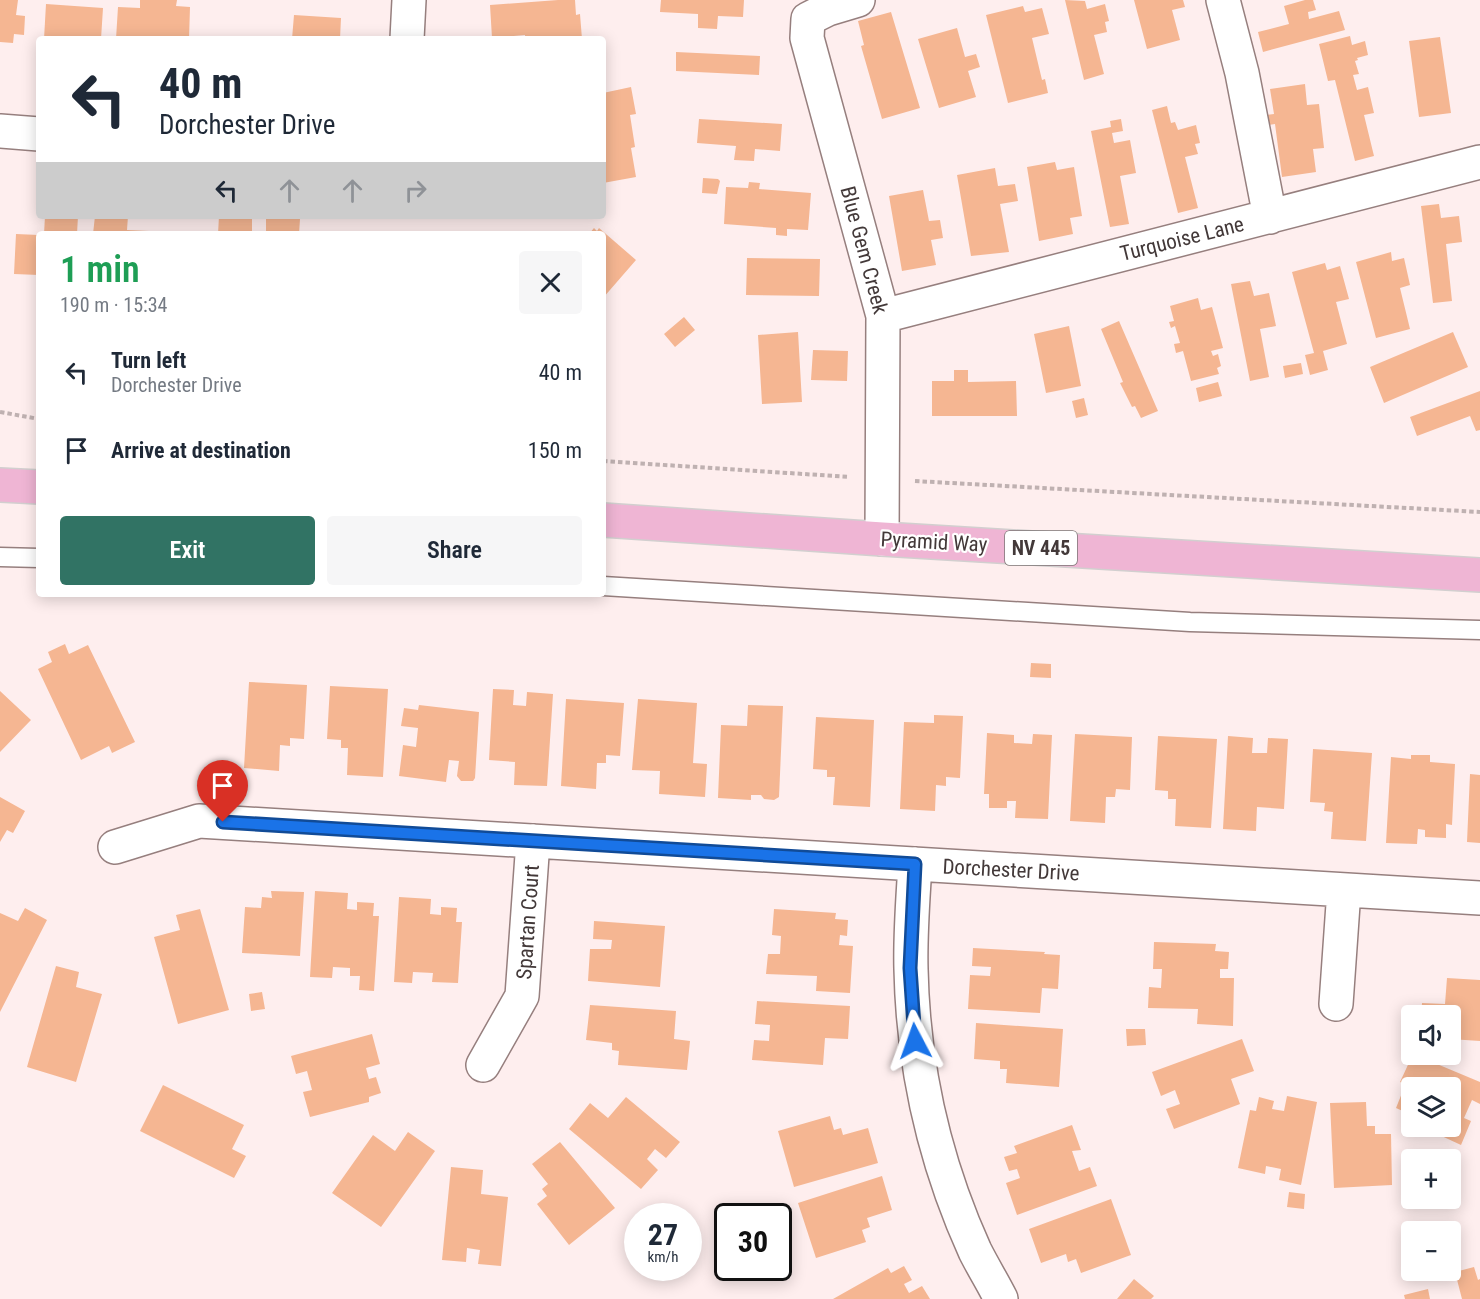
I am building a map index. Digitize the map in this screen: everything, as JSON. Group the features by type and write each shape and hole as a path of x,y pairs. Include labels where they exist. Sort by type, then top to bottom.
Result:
{"main road":[{"path":"0,485 36,487"},
{"name":"Pyramid Way","path":"606,520 1480,575"}],"street":[{"path":"407,36 409,0"},
{"name":"Blue Gem Creek","path":"858,0 828,9 808,19 807,38 883,316 882,539"},
{"path":"1223,0 1242,72 1270,217"},
{"path":"0,132 36,134"},
{"name":"Turquoise Lane","path":"883,316 1480,162"},
{"name":"Dorchester Drive","path":"115,847 199,821 1480,898"},
{"name":"Spartan Court","path":"483,1065 522,996 533,841"},
{"path":"915,864 910,968 915,1041 928,1114 948,1183 975,1251 1001,1299"},
{"path":"1336,1004 1344,890"}],"lane":[{"path":"0,557 36,558"},
{"path":"606,586 1190,622 1480,630"}],"path":[{"path":"0,412 36,418"},
{"path":"606,461 1480,512"}],"building":[{"path":"0,0 18,0 16,15 25,16 24,35 14,34 13,43 0,42"},
{"path":"140,0 177,0 176,6 190,7 189,36 116,36 118,7 140,8"},
{"path":"575,0 576,15 580,14 582,36 492,36 490,5"},
{"path":"661,0 744,0 743,17 718,16 717,29 698,28 698,14 660,12"},
{"path":"1065,0 1085,1 1087,9 1105,4 1109,21 1105,22 1107,32 1094,35 1104,74 1084,80"},
{"path":"1134,0 1183,0 1185,7 1172,10 1180,40 1147,49"},
{"path":"1313,0 1316,10 1308,12 1309,19 1339,11 1345,30 1263,52 1258,32 1289,24 1284,6"},
{"path":"46,4 103,8 101,36 44,36"},
{"path":"1023,6 1025,12 1042,8 1049,34 1032,38 1042,80 1045,79 1048,93 1008,103 986,15"},
{"path":"891,12 920,108 882,119 861,46 864,45 858,21"},
{"path":"294,15 341,18 340,36 292,36"},
{"path":"957,28 965,57 976,54 980,67 968,71 976,97 939,108 918,39"},
{"path":"1350,36 1352,45 1365,41 1368,55 1357,58 1358,60 1355,61 1359,74 1353,75 1357,90 1368,87 1374,113 1364,115 1374,156 1355,161 1335,80 1328,81 1319,44"},
{"path":"1440,37 1451,113 1419,117 1409,41"},
{"path":"676,52 760,56 759,75 676,71"},
{"path":"1305,84 1307,105 1319,104 1324,148 1313,149 1316,172 1282,177 1275,124 1268,125 1266,115 1274,114 1270,89"},
{"path":"631,87 636,114 630,115 635,147 631,148 636,177 606,182 606,92"},
{"path":"1167,106 1171,123 1175,122 1178,130 1196,125 1200,143 1195,144 1198,154 1185,157 1198,208 1178,213 1152,110"},
{"path":"699,119 782,124 780,151 755,149 754,161 734,160 736,146 697,143"},
{"path":"1121,119 1123,131 1112,133 1114,143 1130,140 1136,173 1120,176 1129,224 1110,227 1091,131 1111,127 1110,121"},
{"path":"1055,162 1057,170 1074,167 1082,216 1070,218 1073,234 1039,241 1027,167"},
{"path":"995,168 998,186 1015,184 1018,201 1000,204 1009,252 971,256 957,175"},
{"path":"703,178 720,181 717,194 702,193"},
{"path":"749,182 760,183 759,189 811,193 808,230 787,229 787,236 776,235 776,228 724,224 726,187 748,188"},
{"path":"923,190 929,221 940,220 943,238 931,240 936,265 902,271 889,196"},
{"path":"1439,204 1441,218 1459,216 1462,242 1446,244 1452,301 1433,303 1421,206"},
{"path":"45,219 78,219 77,231 44,231"},
{"path":"95,219 128,219 127,230 149,231 93,231"},
{"path":"219,219 252,219 252,231 218,231"},
{"path":"266,219 300,219 299,231 266,231"},
{"path":"16,234 36,235 36,275 14,274"},
{"path":"606,234 636,260 606,295"},
{"path":"1391,252 1392,261 1404,258 1410,285 1400,288 1410,329 1376,338 1356,262"},
{"path":"747,258 820,259 819,296 746,295"},
{"path":"1325,263 1327,270 1340,266 1349,299 1336,302 1347,344 1323,351 1328,370 1310,375 1305,355 1314,353 1292,272"},
{"path":"1250,281 1254,296 1269,293 1276,326 1260,329 1269,377 1250,381 1231,284"},
{"path":"1198,298 1201,310 1212,307 1223,348 1211,351 1213,356 1218,354 1221,366 1217,368 1219,374 1191,381 1183,351 1176,353 1174,344 1180,343 1175,326 1171,328 1169,322 1174,321 1170,306"},
{"path":"684,317 695,330 675,347 664,334"},
{"path":"1119,321 1158,411 1141,418 1135,406 1132,407 1120,383 1123,382 1101,329"},
{"path":"1069,326 1081,386 1046,393 1034,334"},
{"path":"798,332 802,402 762,404 758,335"},
{"path":"1453,332 1468,367 1384,403 1370,367"},
{"path":"813,350 848,351 847,381 811,380"},
{"path":"1301,363 1303,374 1285,378 1283,366"},
{"path":"954,370 968,370 968,382 1016,381 1017,416 932,416 932,381 954,381"},
{"path":"1218,382 1222,396 1199,402 1196,388"},
{"path":"1480,391 1480,430 1476,431 1470,416 1417,436 1410,417"},
{"path":"1084,398 1088,415 1076,418 1072,401"},
{"path":"65,644 69,654 88,645 135,742 112,753 109,746 81,760 38,669 52,662 48,652"},
{"path":"1031,663 1051,664 1051,678 1030,677"},
{"path":"249,682 307,685 304,739 290,738 290,746 280,745 279,771 244,768"},
{"path":"330,686 388,689 383,777 347,775 348,748 341,748 341,740 327,739"},
{"path":"493,689 514,690 513,705 526,706 527,692 553,694 547,786 514,785 515,762 489,760"},
{"path":"0,691 31,720 0,752"},
{"path":"566,699 624,703 620,756 606,755 606,763 597,763 596,789 561,786"},
{"path":"638,699 697,703 693,763 707,764 705,797 659,794 660,771 632,770"},
{"path":"419,705 479,712 473,781 461,781 457,776 459,761 449,760 446,782 399,776 403,745 416,747 418,728 401,726 404,708 418,710"},
{"path":"748,705 783,706 779,797 774,800 764,799 761,795 751,795 751,800 718,798 721,725 747,726"},
{"path":"934,715 963,716 960,778 946,777 946,786 936,785 935,811 900,809 904,722 934,723"},
{"path":"816,717 874,720 870,807 833,805 835,777 827,777 827,770 813,769"},
{"path":"987,733 1014,735 1014,743 1032,744 1033,734 1052,735 1048,819 1015,818 1016,801 1007,801 1007,808 989,808 989,794 984,794"},
{"path":"1075,734 1132,737 1130,790 1116,789 1115,797 1106,797 1105,823 1070,821"},
{"path":"1158,736 1217,739 1211,828 1175,826 1176,799 1168,799 1168,791 1155,790"},
{"path":"1228,736 1253,738 1252,753 1267,753 1268,738 1288,739 1284,809 1257,807 1256,831 1223,829"},
{"path":"1313,749 1372,753 1366,841 1331,839 1333,812 1324,811 1325,803 1310,802"},
{"path":"1411,755 1430,755 1430,762 1455,764 1452,825 1446,824 1446,838 1425,837 1425,830 1418,829 1417,844 1386,843 1391,757 1411,759"},
{"path":"1470,774 1480,775 1480,843 1467,842"},
{"path":"0,797 25,811 13,833 7,830 0,842"},
{"path":"271,891 304,892 300,956 242,953 245,907 261,908 262,897 272,898"},
{"path":"315,891 348,893 347,909 357,910 357,902 374,903 373,916 379,916 374,991 359,990 360,976 350,976 350,968 333,967 332,978 310,977"},
{"path":"399,897 431,899 430,914 441,915 441,907 457,908 456,922 462,922 458,983 432,982 433,973 413,972 412,983 394,982"},
{"path":"25,908 47,920 0,1012 0,913 18,921"},
{"path":"200,909 229,1010 178,1024 154,937 180,930 176,915"},
{"path":"774,909 836,913 835,919 848,920 847,936 840,935 839,945 853,946 850,993 816,991 817,976 766,974 768,954 780,954 781,936 772,935"},
{"path":"594,921 665,926 660,987 588,981 590,949 611,949 612,940 593,939"},
{"path":"1154,942 1216,944 1215,951 1229,952 1228,969 1220,969 1220,978 1234,978 1233,1026 1197,1024 1198,1009 1148,1008 1149,987 1161,988 1162,969 1153,969"},
{"path":"973,948 1060,955 1058,989 1042,988 1040,1013 968,1009 970,975 990,976 991,967 972,966"},
{"path":"56,966 79,972 76,987 102,994 76,1082 27,1067"},
{"path":"1447,978 1480,980 1480,1041 1461,1040 1461,1005 1422,1005 1422,1003 1445,1004"},
{"path":"262,992 265,1009 251,1011 249,994"},
{"path":"757,1001 850,1006 848,1039 825,1038 823,1065 752,1060 754,1040 769,1041 770,1025 755,1024"},
{"path":"590,1005 676,1011 674,1039 690,1041 687,1070 618,1065 619,1051 612,1050 612,1043 586,1040"},
{"path":"976,1023 1063,1029 1059,1087 1006,1083 1007,1069 1000,1069 1000,1061 974,1059"},
{"path":"1126,1029 1145,1029 1146,1045 1127,1046"},
{"path":"372,1034 380,1064 366,1068 369,1079 376,1077 381,1093 369,1097 369,1102 310,1117 303,1092 312,1090 307,1071 296,1074 291,1056"},
{"path":"1242,1039 1254,1071 1231,1079 1240,1104 1174,1129 1166,1109 1180,1104 1175,1090 1161,1096 1152,1072"},
{"path":"1408,1065 1439,1065 1480,1082 1480,1104 1472,1100 1464,1118 1471,1121 1461,1145 1444,1137 1461,1137 1461,1077 1402,1077"},
{"path":"163,1085 244,1125 232,1149 246,1156 234,1178 140,1131"},
{"path":"1287,1096 1317,1102 1301,1185 1279,1180 1281,1169 1266,1166 1265,1174 1238,1168 1250,1110 1256,1111 1259,1097 1274,1101 1272,1109 1284,1111"},
{"path":"1401,1096 1401,1110 1396,1108"},
{"path":"626,1097 680,1142 666,1158 655,1149 647,1159 658,1170 641,1189 569,1129 590,1103 608,1118"},
{"path":"1366,1102 1367,1126 1375,1126 1375,1134 1391,1134 1392,1185 1334,1188 1330,1103"},
{"path":"830,1116 834,1130 841,1128 843,1135 868,1128 878,1163 794,1187 778,1131"},
{"path":"1072,1125 1081,1150 1072,1151 1079,1171 1090,1167 1097,1186 1017,1215 1006,1183 1020,1178 1017,1169 1009,1171 1004,1157 1017,1153 1014,1146"},
{"path":"408,1132 435,1151 381,1227 332,1193 373,1135 395,1151"},
{"path":"560,1142 615,1208 569,1245 537,1204 547,1196 542,1189 548,1184 532,1164"},
{"path":"451,1167 483,1170 481,1194 508,1197 501,1266 478,1264 480,1250 467,1248 466,1262 442,1260"},
{"path":"882,1176 892,1210 867,1218 870,1227 862,1230 866,1242 816,1258 798,1203"},
{"path":"1289,1192 1305,1194 1304,1209 1287,1207"},
{"path":"1111,1199 1131,1255 1081,1273 1076,1259 1068,1262 1066,1254 1041,1263 1029,1229"},
{"path":"904,1266 912,1280 904,1284 909,1293 922,1286 930,1299 833,1299 888,1268 891,1273"},
{"path":"1474,1267 1478,1280 1480,1279 1480,1299 1462,1299 1457,1281 1461,1281 1461,1270"},
{"path":"1134,1279 1154,1296 1151,1299 1117,1299"},
{"path":"1428,1289 1430,1299 1405,1299 1404,1295"}],"route":[{"path":"223,822 915,864 910,968 915,1041"}]}
